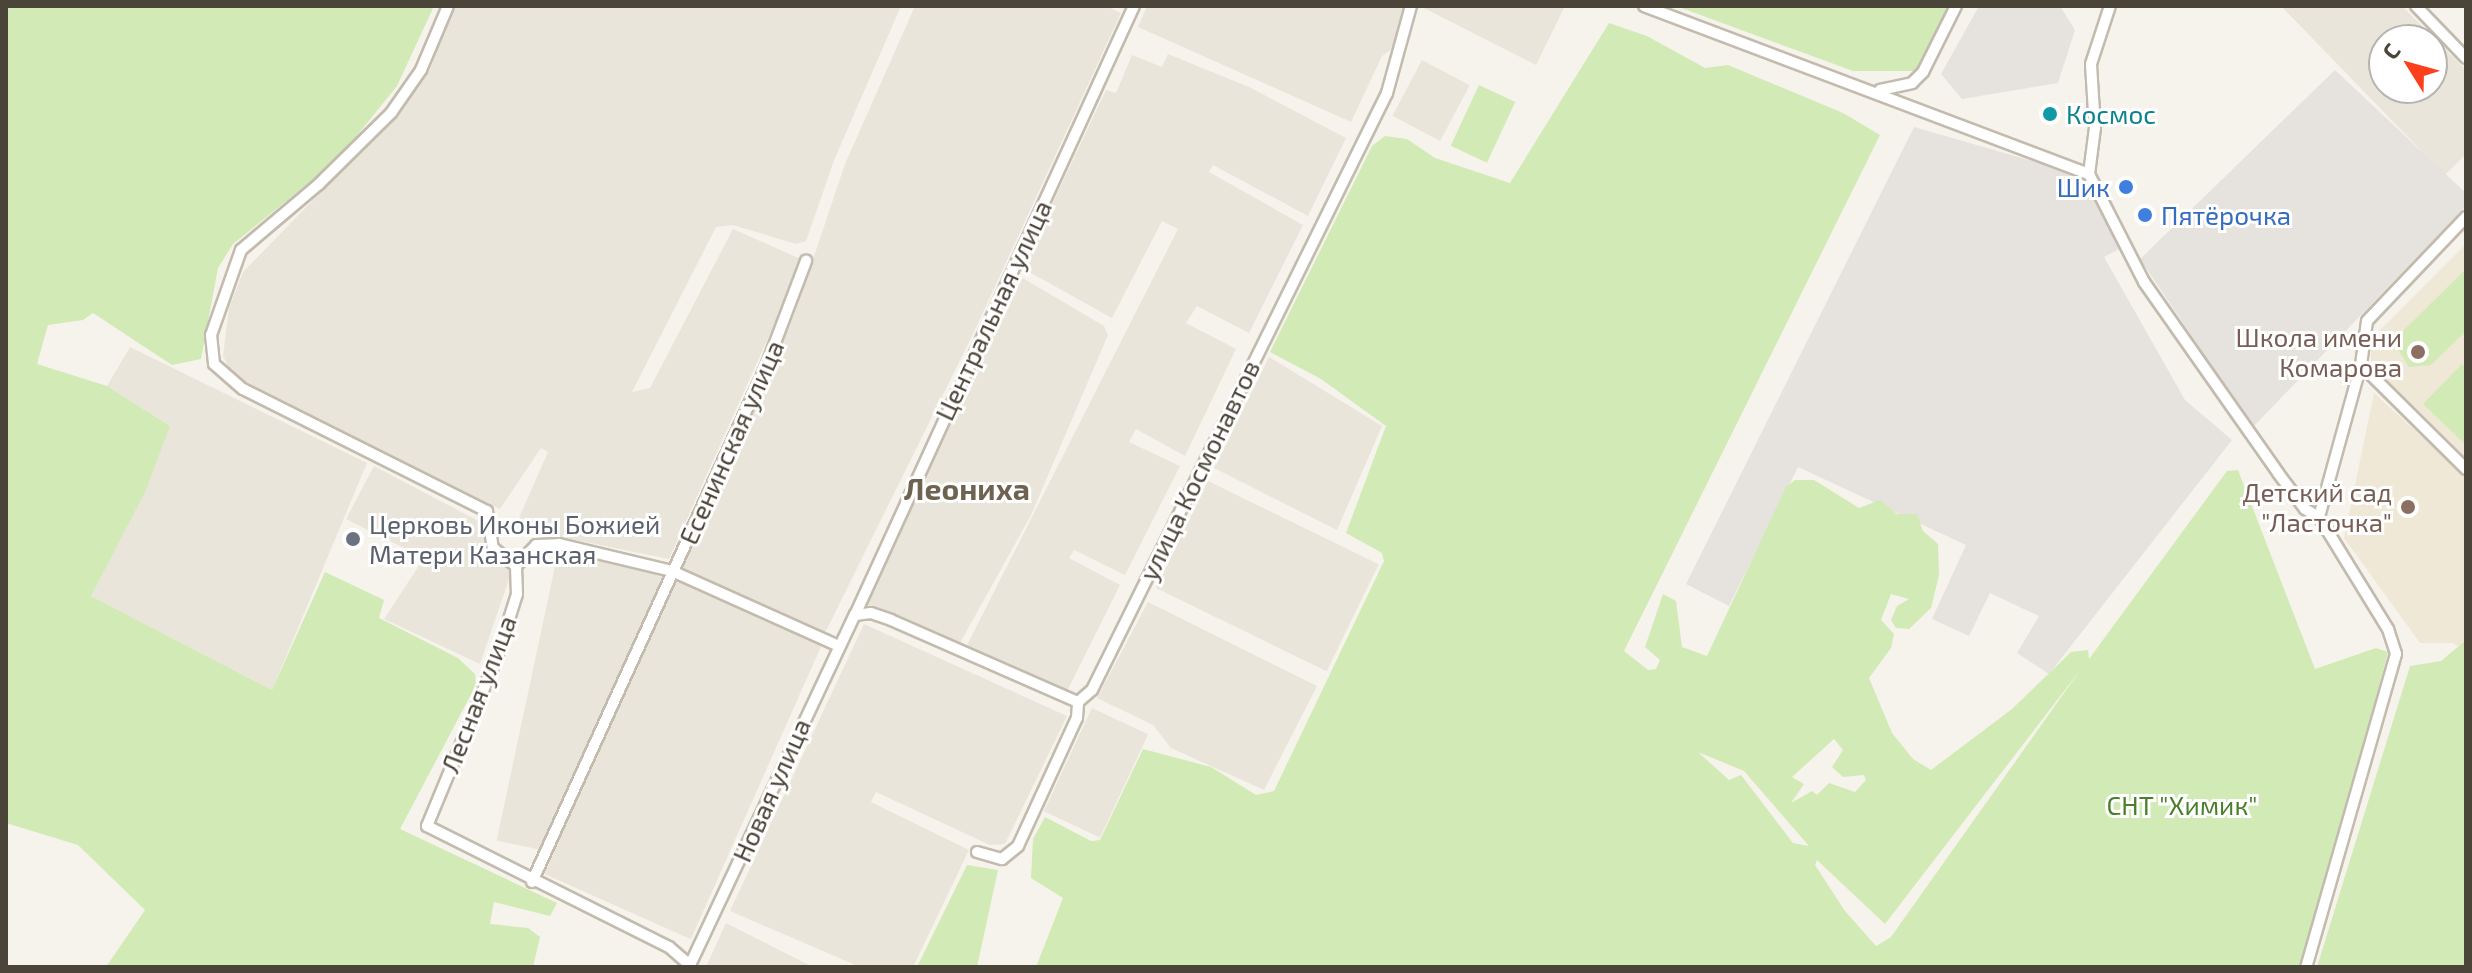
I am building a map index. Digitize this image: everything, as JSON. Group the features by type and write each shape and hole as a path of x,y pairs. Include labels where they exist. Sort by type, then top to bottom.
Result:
{"street":[{"path":"448,6 421,70 391,113 319,184 241,250 211,335 214,364 243,389 487,511 493,548 516,566 536,545 559,544 672,571 837,645"},
{"name":"Центральная улица","path":"855,615 1134,6"},
{"name":"улица Космонавтов","path":"977,852 1002,859 1018,846 1077,718 1078,702 1092,690 1365,138 1402,48 1411,6"},
{"path":"1644,6 1878,91 2089,174"},
{"path":"1878,91 1912,83 1923,72 1956,6"},
{"path":"2110,6 2091,64 2095,128 2089,174 2153,295 2287,485 2305,509 2319,517 2388,629 2396,654 2306,967"},
{"path":"2416,6 2466,58"},
{"path":"2319,517 2361,365 2367,321 2466,217"},
{"name":"Есенинская улица","path":"532,882 765,369 806,261"},
{"path":"2361,365 2466,469"},
{"name":"Лесная улица","path":"516,566 517,594 497,657 427,820 431,830 532,882"},
{"path":"855,615 871,613 891,620 1078,702"},
{"name":"Новая улица","path":"689,966 837,645 855,615"},
{"path":"532,882 669,947 689,966"}],"shaded area":[{"path":"454,6 901,6 835,158 806,241 796,244 733,225 716,227 632,392 650,388 733,229 803,260 669,559 561,537 519,518 548,452 541,448 500,509 359,444 247,382 230,370 223,356 229,308 243,272 391,120 430,70"},
{"path":"915,6 1106,6 1121,13 973,334 823,637 680,571 795,313 845,164"},
{"path":"1147,6 1406,6 1396,46 1382,56 1351,122 1138,27"},
{"path":"1420,6 1565,6 1536,65"},
{"path":"1979,6 2060,6 2075,30 2058,83 1962,99 1941,74"},
{"path":"2281,6 2402,6 2420,24 2368,24 2368,96"},
{"path":"2448,52 2466,70 2466,154 2445,175 2376,104 2448,104"},
{"path":"1168,54 1249,87 1346,138 1308,216 1213,165 1209,172 1303,225 1249,333 1197,306 1186,323 1236,349 1185,456 1136,429 1129,442 1180,466 1125,575 1074,550 1069,558 1120,585 1066,693 967,645 1178,229 1162,221 1112,318 1022,268 1106,90 1116,93 1132,55 1162,67"},
{"path":"1422,60 1470,85 1440,141 1392,116"},
{"path":"2335,70 2466,193 2466,206 2253,427 2140,259"},
{"path":"1914,127 2057,168 2093,188 2121,248 2104,257 2185,400 2232,440 2049,674 2017,653 2039,616 1990,593 1969,636 1932,619 1966,545 1798,467 1729,606 1686,584"},
{"name":"Школа имени Комарова","path":"2466,244 2466,457 2371,364 2371,339"},
{"path":"1021,277 1104,326 1108,335 1031,515 960,643 866,604 870,597 864,594"},
{"path":"130,347 367,463 272,690 91,596 170,426 107,386"},
{"path":"1269,357 1382,426 1337,530 1214,468"},
{"name":"Детский сад \"Ласточка\"","path":"2374,393 2466,477 2466,650 2452,643 2420,643 2344,538"},
{"path":"374,466 488,526 491,552 511,573 480,664 384,619 424,558 346,519"},
{"path":"1208,481 1379,564 1327,671 1156,588"},
{"path":"558,552 662,574 600,863 497,841"},
{"path":"676,579 822,644 691,939 545,874"},
{"path":"1148,602 1317,686 1264,790 1171,748 1153,725 1097,698"},
{"path":"864,624 1067,716 1005,844 990,845 876,792 871,802 969,850 913,967 860,967 730,911"},
{"path":"1092,708 1148,734 1100,838 1044,811"},
{"path":"726,923 813,967 706,967"}],"green space":[{"path":"6,6 434,6 397,86 338,159 233,244 218,268 201,359 172,365 93,313 83,320 48,325 37,364 107,386 170,426 146,490 91,596 272,690 325,572 384,600 379,618 458,658 475,674 476,685 400,829 557,903 550,916 494,902 490,924 528,928 540,937 533,967 106,967 145,910 78,845 6,823"},
{"path":"1676,6 1949,6 1916,71 1853,71"},
{"name":"СНТ \"Химик\"","path":"1609,23 1647,36 1705,68 1728,65 1843,113 1880,135 1624,651 1648,670 1656,669 1660,660 1645,647 1663,594 1676,601 1682,647 1707,656 1786,487 1795,480 1814,480 1859,508 1880,500 1897,514 1917,514 1923,531 1938,544 1939,575 1931,608 1909,629 1896,628 1891,620 1897,606 1909,599 1891,594 1881,620 1894,634 1891,648 1869,678 1892,733 1913,759 1931,770 2012,709 2071,652 2088,650 2089,659 2227,471 2238,470 2315,669 2376,648 2388,652 2333,861 2299,967 1036,967 1063,898 1031,878 1033,839 1045,817 1091,841 1100,840 1143,749 1211,767 1256,795 1274,791 1384,561 1382,553 1346,533 1386,426 1321,379 1270,352 1372,146 1385,136 1407,139 1435,158 1510,183","holes":["2081,669 1891,937 1876,946 1845,911 1815,865 1817,860 1885,924","1834,739 1843,750 1832,767 1843,777 1864,775 1866,780 1855,792 1829,783 1817,795 1812,791 1791,803 1804,784 1792,777","1698,752 1744,771 1809,846 1793,843 1741,775 1729,780"]},
{"path":"1479,85 1515,102 1487,163 1451,146"},
{"path":"2466,269 2466,331 2431,365 2409,367 2396,346 2402,332"},
{"path":"2462,364 2466,368 2466,445 2423,404"},
{"path":"2466,640 2466,967 2317,967 2410,666 2441,661"},
{"path":"967,865 998,870 977,967 917,967"}],"place":[{"name":"Космос","path":"2050,114"},
{"name":"Шик","path":"2126,187"},
{"name":"Пятёрочка","path":"2145,215"},
{"name":"Школа имени Комарова","path":"2418,352"},
{"name":"Детский сад \"Ласточка\"","path":"2408,507"},
{"name":"Церковь Иконы Божией Матери Казанская","path":"353,539"}],"district":[{"name":"Леониха","path":"967,488"}]}
